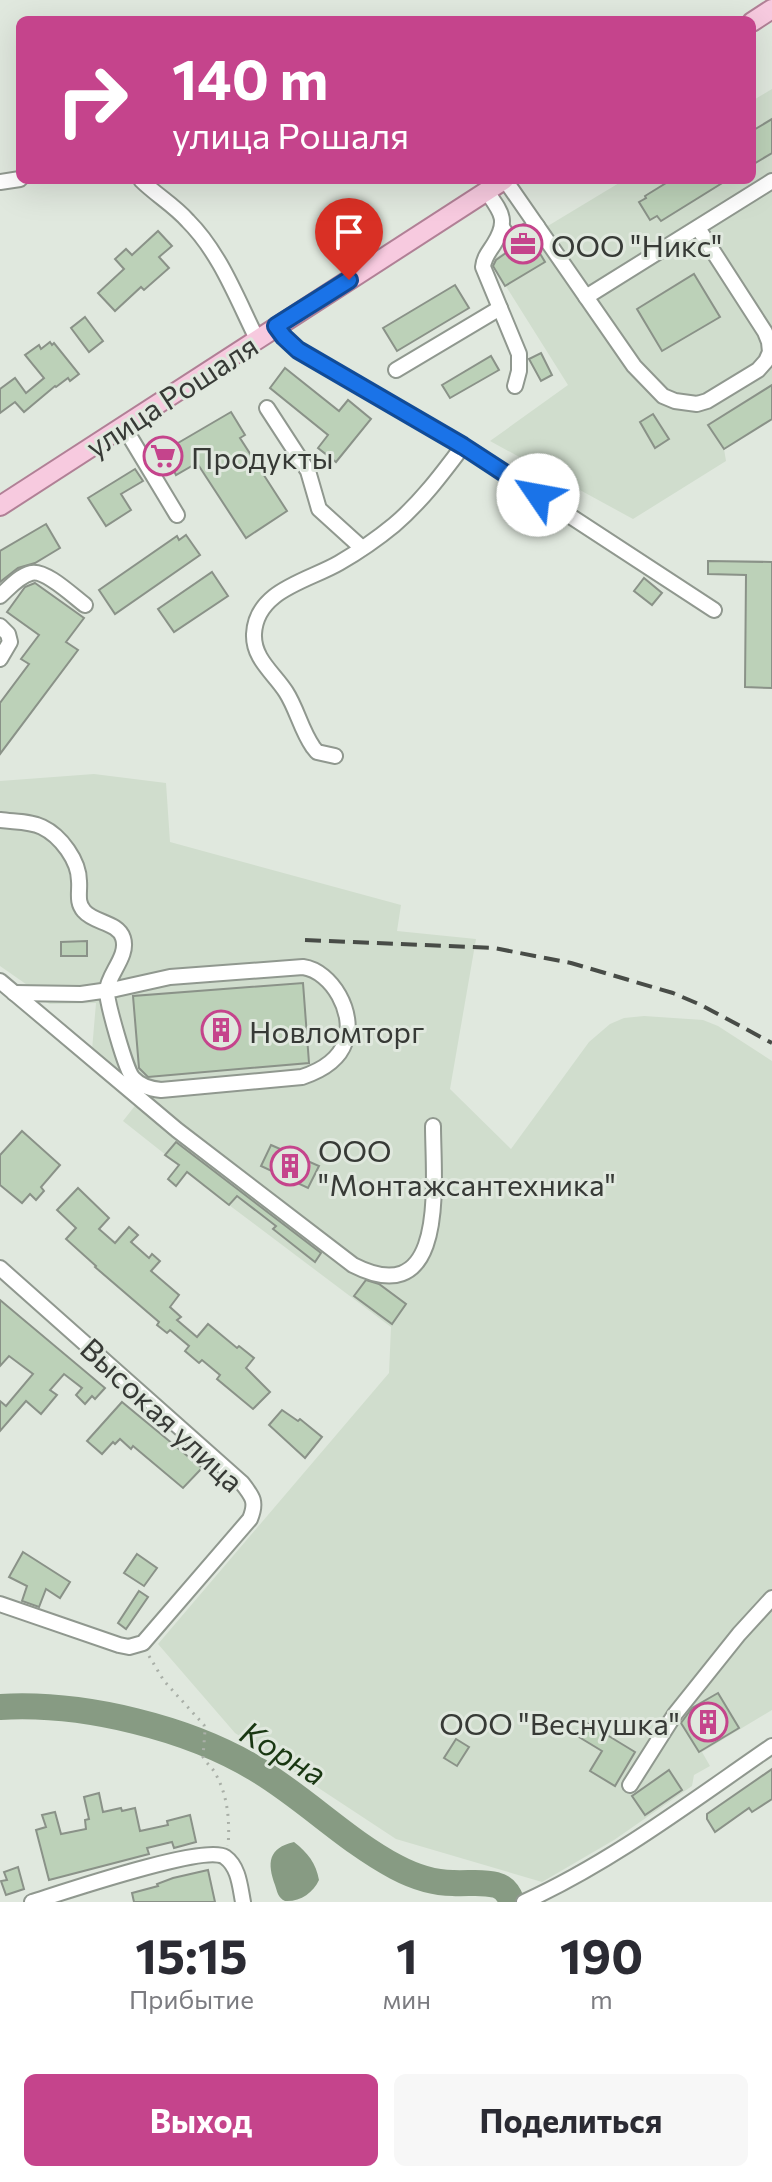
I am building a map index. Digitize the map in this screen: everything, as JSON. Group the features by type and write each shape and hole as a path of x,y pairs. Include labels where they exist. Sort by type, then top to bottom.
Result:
{"main road":[{"name":"улица Рошаля","path":"0,506 499,184"}],"street":[{"path":"586,297 772,181"},
{"path":"146,184 199,233 227,278 257,339"},
{"path":"508,184 644,378 663,396 697,404 758,370 770,352 769,342 698,228"},
{"path":"487,192 499,210 506,234"},
{"path":"515,386 519,354 483,267 485,255 506,234 537,226"},
{"path":"396,370 500,308"},
{"path":"276,326 298,350 463,446 714,610"},
{"path":"267,408 308,471 319,509 362,548"},
{"path":"124,427 177,515"},
{"path":"335,756 317,752 309,742 286,692 259,657 254,636 258,615 280,592 339,563 411,510 463,446"},
{"path":"0,596 24,576 36,572 47,575 85,605"},
{"path":"0,626 8,634 10,642 0,659"},
{"path":"0,820 32,824 56,837 73,858 79,881 78,897 84,911 122,935 122,953 106,991 127,1068 134,1080 161,1090 302,1077 332,1060 345,1045 347,1036 345,1012 337,993 322,975 303,967 170,977 106,991 62,995 14,993"},
{"path":"0,981 177,1130 353,1265 379,1276 400,1275 419,1260 424,1249 433,1205 433,1126"},
{"name":"Высокая улица","path":"0,1268 242,1483 253,1498 254,1509 250,1519 143,1643"},
{"path":"630,1785 675,1714 772,1598"},
{"path":"0,1604 119,1645 129,1647 143,1643"},
{"path":"524,1902 593,1865 671,1816 772,1746"},
{"path":"32,1902 179,1860 213,1854 225,1857 236,1870 243,1902"}],"path":[{"path":"143,1643 164,1681 204,1725 205,1762 218,1780 228,1814 225,1857"}],"shaded area":[{"path":"772,89 772,419 724,449 726,461 633,519 490,441 568,385 490,261 617,184 756,184 756,99"},
{"path":"94,774 166,783 170,842 401,905 397,931 476,939 450,1089 511,1149 589,1042 610,1024 624,1018 644,1016 703,1020 718,1026 772,1061 772,1710 702,1752 710,1766 694,1775 692,1786 614,1840 542,1882 396,1839 235,1733 158,1644 389,1373 391,1327 123,1121 145,1093 92,1050 96,1003 50,1004 34,997 33,989 0,966 0,781"},
{"path":"294,1842 311,1859 319,1880 305,1896 285,1901 277,1892 271,1863 274,1852"}],"building":[{"path":"772,119 772,153 756,163 756,129"},
{"path":"664,184 721,184 661,221 657,216 650,220 639,202"},
{"path":"158,231 172,246 159,257 169,268 144,290 141,287 115,311 98,293 124,269 115,259 126,249 132,255"},
{"path":"532,240 545,262 505,286 493,266 496,260"},
{"path":"694,274 720,317 662,351 637,309"},
{"path":"455,285 469,308 397,351 383,328"},
{"path":"85,317 103,341 89,352 71,328"},
{"path":"50,342 79,374 55,386 24,412 15,402 0,413 0,389 15,378 26,393 44,378 25,355 39,345 41,349"},
{"path":"541,353 552,375 541,381 529,359"},
{"path":"491,356 499,370 450,398 442,385"},
{"path":"285,368 339,411 348,400 371,419 336,462 318,448 328,435 270,388"},
{"path":"772,385 772,419 724,449 708,425"},
{"path":"231,412 245,435 240,438 287,511 246,538 197,463 176,475 172,467 163,472 154,457"},
{"path":"653,414 669,439 655,448 640,422"},
{"path":"135,469 143,481 121,494 131,510 106,526 88,498"},
{"path":"46,524 60,548 35,563 18,568 0,582 0,551"},
{"path":"186,535 200,555 115,614 99,590 177,536 179,540"},
{"path":"708,561 772,562 772,688 745,687 746,575 708,574"},
{"path":"212,572 228,596 174,632 158,609"},
{"path":"644,578 662,593 652,605 634,591"},
{"path":"35,583 84,618 66,642 78,650 0,754 0,703 29,664 21,659 39,635 7,612 25,587"},
{"path":"87,941 87,956 61,956 61,942"},
{"name":"Новломторг","path":"303,983 309,1063 148,1077 139,1068 133,996"},
{"path":"22,1131 60,1165 41,1187 44,1191 36,1200 30,1194 22,1203 0,1185 0,1155"},
{"path":"176,1142 321,1253 315,1262 237,1196 229,1205 187,1172 176,1186 168,1179 179,1165 165,1155"},
{"name":"ООО \"Монтажсантехника\"","path":"271,1145 319,1166 308,1188 261,1166"},
{"path":"78,1188 109,1218 99,1229 115,1243 129,1227 138,1235 131,1242 149,1258 152,1254 160,1261 151,1271 179,1295 170,1307 181,1317 177,1320 197,1337 208,1324 254,1358 246,1368 270,1392 253,1409 217,1379 220,1375 185,1351 189,1346 170,1330 167,1333 157,1325 159,1322 66,1239 76,1228 57,1210"},
{"path":"366,1280 379,1284 406,1304 392,1324 354,1296"},
{"path":"0,1300 105,1388 95,1399 92,1396 85,1404 76,1395 82,1388 64,1374 50,1390 57,1395 41,1414 26,1401 0,1431 0,1401 6,1406 33,1374 9,1356 0,1366"},
{"path":"122,1402 202,1468 183,1488 133,1446 131,1449 120,1439 102,1454 87,1441"},
{"path":"282,1410 298,1421 300,1419 322,1437 305,1458 269,1425"},
{"path":"23,1552 70,1582 60,1598 46,1589 39,1607 22,1601 27,1586 9,1577"},
{"path":"137,1554 157,1568 144,1586 124,1573"},
{"path":"139,1591 148,1597 126,1629 118,1623"},
{"name":"ООО \"Веснушка\"","path":"718,1693 739,1728 699,1752 681,1723 692,1708"},
{"path":"584,1721 635,1752 615,1786 590,1771 602,1751 579,1737"},
{"path":"456,1739 469,1747 457,1766 444,1758"},
{"path":"772,1769 772,1799 752,1812 749,1808 715,1832 707,1814"},
{"path":"669,1770 682,1790 645,1815 632,1796"},
{"path":"99,1793 103,1812 135,1808 140,1831 168,1825 167,1821 190,1815 196,1842 174,1848 172,1842 147,1848 149,1854 49,1880 36,1830 46,1827 42,1815 55,1812 61,1834 86,1829 85,1820 89,1819 84,1797"},
{"path":"18,1867 24,1889 6,1895 1,1881 7,1880 4,1872"},
{"path":"208,1870 215,1902 134,1902 132,1893 173,1878"}],"waterway":[{"name":"Корна","path":"0,1707 66,1709 101,1714 170,1731 202,1743 261,1772 396,1867 438,1882 496,1885 506,1891 512,1902"}],"railway":[{"path":"305,940 494,948 571,963 673,993 772,1043"}],"place":[{"name":"ООО \"Никс\"","path":"523,244"},
{"name":"Продукты","path":"163,456"},
{"name":"Новломторг","path":"221,1030"},
{"name":"ООО \"Монтажсантехника\"","path":"290,1166"},
{"name":"ООО \"Веснушка\"","path":"708,1722"}],"route":[{"path":"349,280 276,326 290,344 463,446 538,495"}]}
